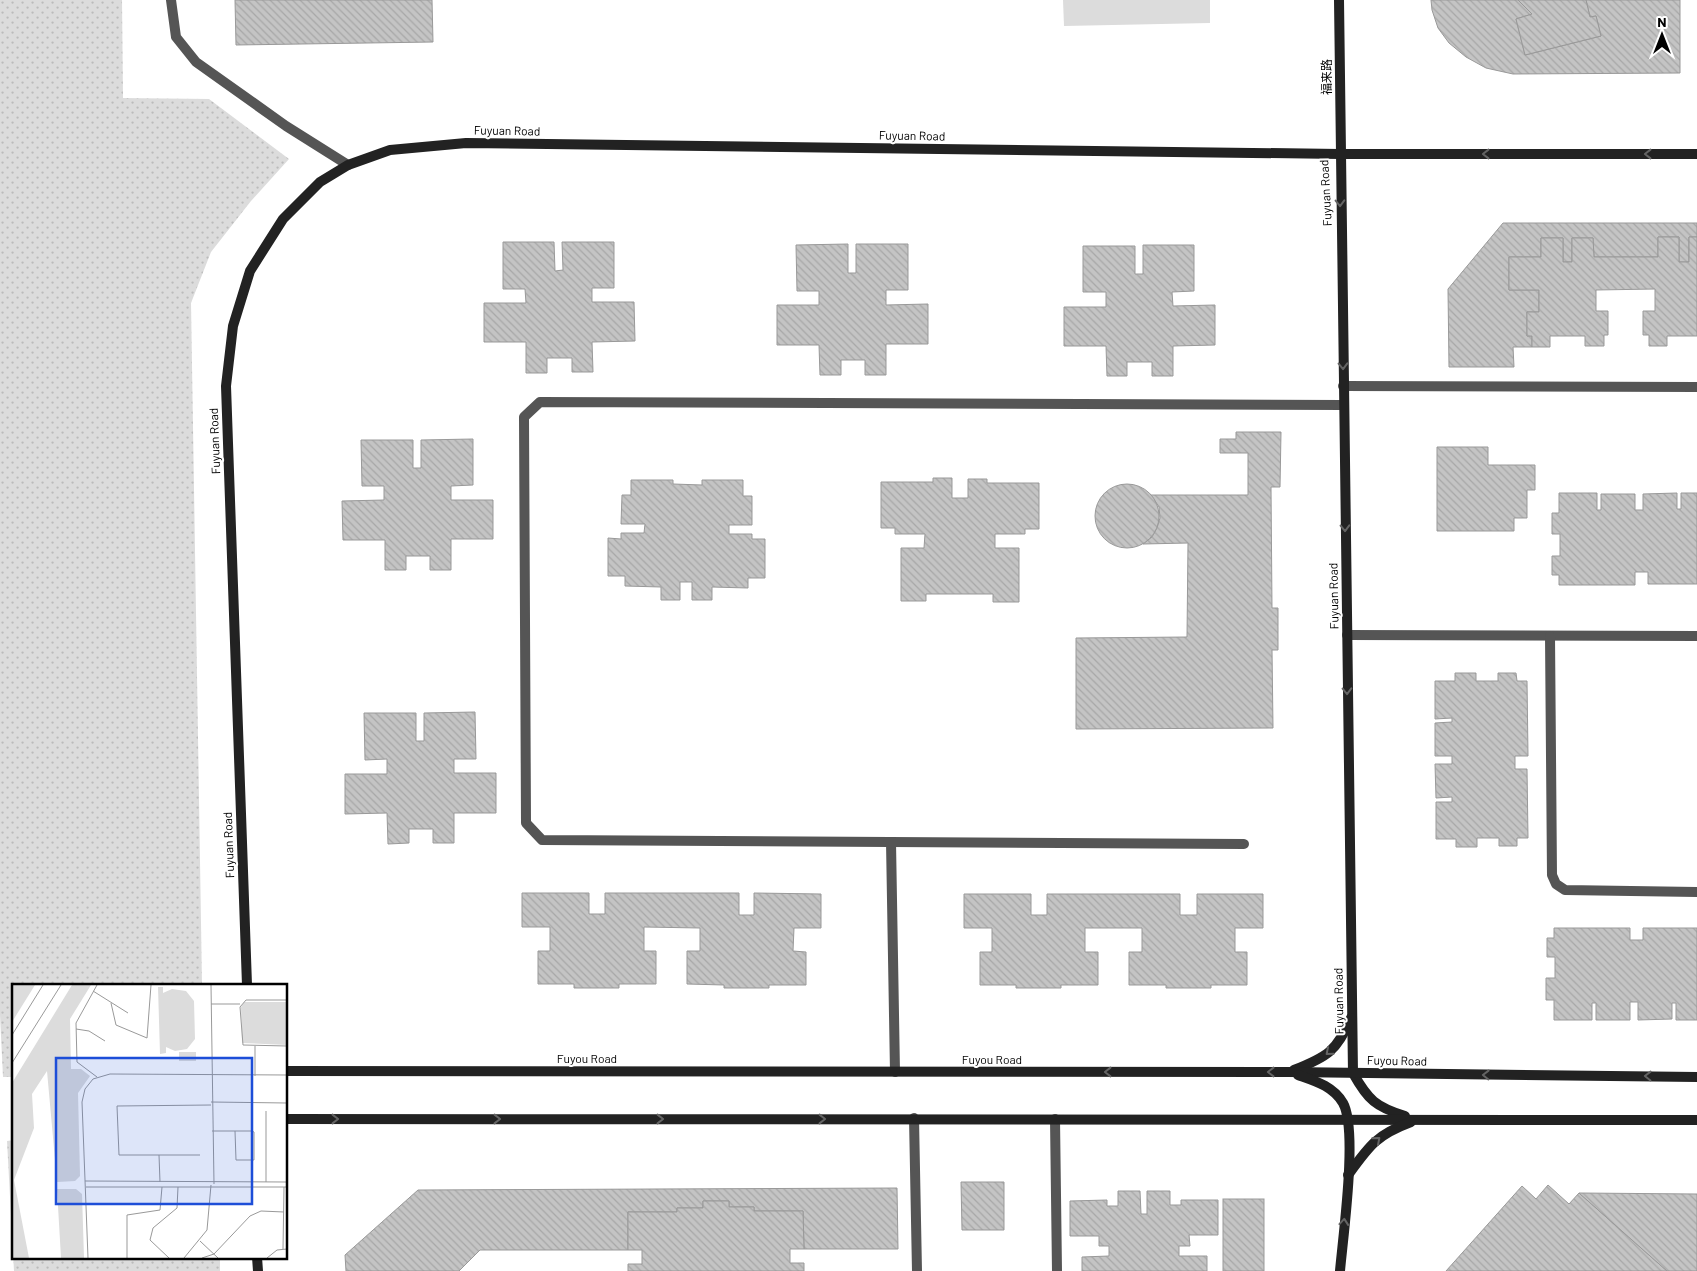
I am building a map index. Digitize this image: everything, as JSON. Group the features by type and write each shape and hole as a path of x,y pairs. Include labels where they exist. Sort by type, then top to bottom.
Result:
{"street":[{"path":"171,0 176,37 196,62 286,126 348,165"},
{"name":"福来路","path":"1339,0 1340,154"},
{"name":"Fuyuan Road","path":"247,984 226,386 233,326 250,271 283,219 320,182 348,165 390,150 466,143 1340,154 1353,1073"},
{"path":"1340,154 1697,154"},
{"path":"1343,386 1697,387"},
{"path":"1244,844 542,840 526,823 524,418 540,402 1343,405"},
{"path":"1347,635 1697,636"},
{"path":"1550,636 1552,875 1556,884 1565,890 1697,892"},
{"path":"890,842 895,1072"},
{"path":"1289,1072 1318,1061 1332,1051 1342,1038 1352,1014"},
{"name":"Fuyou Road","path":"288,1071 1289,1072 1697,1077"},
{"path":"1289,1072 1318,1082 1332,1090 1342,1102 1349,1119 1348,1176 1340,1271"},
{"path":"1353,1073 1362,1090 1376,1104 1389,1111 1417,1120"},
{"path":"914,1118 917,1271"},
{"path":"288,1119 1697,1120"},
{"path":"1055,1119 1057,1271"},
{"path":"1348,1176 1363,1154 1376,1140 1390,1130 1417,1120"},
{"path":"258,1258 258,1271"}],"shaded area":[{"path":"0,0 122,0 123,98 209,99 289,159 251,201 211,252 191,303 202,984 12,984 12,1077 3,1077 0,1015"},
{"path":"1063,0 1210,0 1210,23 1064,26"},
{"path":"12,1140 12,1234 7,1141"},
{"path":"13,1258 220,1258 220,1271 14,1271"}],"building":[{"path":"235,0 432,0 433,42 236,45"},
{"path":"1431,0 1518,0 1532,14 1516,19 1525,55 1601,36 1596,16 1590,17 1586,0 1680,0 1680,73 1513,74 1486,68 1466,57 1449,43 1438,28"},
{"path":"1518,0 1586,0 1590,17 1596,16 1601,36 1525,55 1516,19 1532,14"},
{"path":"1503,223 1697,223 1697,237 1689,237 1689,262 1679,262 1679,237 1658,237 1658,257 1594,257 1593,238 1572,238 1572,262 1563,262 1563,238 1541,238 1541,257 1509,257 1509,290 1539,290 1539,312 1527,312 1527,336 1532,336 1532,347 1513,347 1514,367 1449,367 1448,289"},
{"path":"1658,237 1679,237 1679,262 1689,262 1689,237 1697,237 1697,336 1667,336 1667,346 1649,346 1649,335 1643,335 1643,311 1655,311 1655,289 1596,290 1596,311 1608,311 1608,335 1604,335 1604,346 1585,346 1585,336 1550,336 1550,347 1532,347 1532,336 1527,336 1527,312 1539,312 1539,290 1509,290 1509,257 1541,257 1541,238 1563,238 1563,262 1572,262 1572,238 1593,238 1594,257 1658,257"},
{"path":"503,242 554,242 555,271 563,270 562,242 614,242 614,288 592,288 592,302 634,302 635,341 592,342 593,372 572,372 572,358 547,358 547,373 526,373 526,342 484,342 484,303 526,303 525,289 503,289"},
{"path":"848,244 848,273 856,273 856,244 908,244 908,290 886,290 886,305 928,304 928,344 886,344 886,375 865,375 865,360 841,360 841,375 820,375 819,345 777,345 777,305 819,305 819,291 797,291 796,245"},
{"path":"1143,245 1194,245 1194,291 1172,292 1173,306 1215,305 1215,345 1173,346 1173,376 1152,376 1152,362 1127,362 1127,376 1107,376 1106,346 1064,346 1064,307 1106,307 1106,292 1083,292 1083,246 1135,246 1135,274 1143,274"},
{"path":"1236,432 1281,432 1280,487 1271,487 1272,608 1278,608 1278,650 1272,650 1273,728 1076,729 1076,638 1187,637 1188,543 1143,544 1152,537 1160,518 1159,507 1151,495 1248,495 1248,453 1220,453 1220,439 1236,439"},
{"path":"473,439 473,485 451,486 451,500 493,500 493,539 451,539 451,570 430,570 430,556 406,556 406,570 385,570 385,540 343,540 342,501 384,500 384,486 362,486 361,440 413,440 413,468 421,468 421,440"},
{"path":"1437,447 1488,447 1488,465 1535,465 1535,490 1527,490 1527,518 1514,518 1514,531 1437,531"},
{"path":"933,478 952,478 952,498 968,498 968,479 987,479 987,483 1039,483 1039,529 1025,529 1025,534 995,534 995,548 1019,548 1019,602 993,602 993,594 926,594 926,601 901,601 901,548 924,548 925,534 895,534 895,528 881,528 881,482 933,482"},
{"path":"631,480 673,480 673,484 702,485 702,480 743,480 743,496 752,496 752,525 729,525 729,534 752,534 752,539 765,539 765,578 748,578 748,588 712,587 712,600 692,600 692,582 680,582 680,600 661,600 661,587 625,586 625,576 608,576 608,538 621,539 621,533 644,533 645,524 621,524 622,495 631,495"},
{"path":"1127,484 1145,489 1150,493 1154,498 1159,516 1154,534 1150,539 1145,543 1127,548 1109,543 1104,539 1100,534 1095,516 1100,498 1104,493 1109,489"},
{"path":"1559,493 1597,493 1597,510 1601,510 1601,494 1635,494 1635,510 1643,510 1643,494 1677,493 1677,509 1681,509 1681,493 1697,493 1697,584 1648,584 1648,572 1635,572 1635,585 1559,585 1559,575 1552,575 1552,556 1560,556 1560,534 1552,534 1552,513 1559,513"},
{"path":"1455,673 1476,673 1476,681 1498,681 1498,673 1516,673 1517,681 1527,681 1528,756 1515,756 1515,769 1527,769 1528,838 1517,838 1517,846 1499,846 1499,838 1477,838 1477,847 1456,847 1456,839 1436,839 1436,802 1452,802 1452,797 1436,798 1435,764 1452,764 1452,756 1435,756 1435,723 1452,722 1452,718 1435,719 1435,681 1455,681"},
{"path":"475,712 476,759 454,759 454,773 496,773 496,813 454,813 454,843 433,843 433,829 409,829 409,843 388,844 387,813 345,814 345,774 387,774 387,759 365,760 364,713 416,713 416,741 424,741 424,713"},
{"path":"522,893 589,893 589,914 605,914 605,893 739,893 739,915 754,915 754,893 821,894 821,928 794,928 793,951 806,952 806,985 769,985 769,988 724,988 724,985 687,984 687,951 700,951 700,928 644,927 644,951 656,951 656,984 619,984 619,988 574,988 574,984 538,984 538,951 550,951 550,927 522,927"},
{"path":"964,894 1031,894 1031,915 1047,915 1047,894 1180,894 1180,915 1197,915 1197,894 1263,894 1263,928 1235,928 1235,952 1247,952 1247,985 1211,985 1211,988 1166,988 1166,985 1129,985 1129,952 1142,952 1142,928 1085,928 1085,952 1098,952 1098,985 1061,985 1061,988 1016,988 1016,985 980,985 980,952 992,952 992,928 964,928"},
{"path":"1554,928 1630,928 1630,940 1643,940 1643,928 1697,928 1697,1020 1676,1020 1676,1003 1672,1003 1672,1019 1638,1020 1638,1002 1630,1002 1630,1020 1596,1020 1596,1003 1592,1003 1592,1020 1554,1020 1554,1000 1546,1000 1546,978 1555,978 1555,957 1547,957 1547,938 1554,938"},
{"path":"961,1182 1004,1182 1004,1230 962,1230"},
{"path":"1548,1185 1569,1204 1579,1193 1667,1271 1446,1271 1522,1186 1536,1199"},
{"path":"897,1188 898,1249 804,1249 803,1211 754,1211 754,1207 729,1207 729,1201 703,1201 703,1208 677,1208 677,1212 628,1212 628,1250 480,1250 459,1271 346,1271 345,1255 418,1190"},
{"path":"1118,1191 1140,1191 1141,1214 1147,1214 1147,1191 1170,1191 1170,1205 1181,1205 1181,1200 1218,1200 1218,1235 1189,1235 1190,1246 1179,1246 1179,1256 1207,1256 1207,1271 1082,1271 1082,1257 1109,1256 1109,1246 1099,1246 1099,1236 1070,1236 1070,1201 1107,1200 1107,1206 1118,1206"},
{"path":"1579,1193 1697,1194 1697,1271 1667,1271"},
{"path":"1223,1199 1264,1199 1264,1271 1223,1271"},
{"path":"703,1201 729,1201 729,1207 754,1207 754,1211 803,1211 804,1249 790,1249 790,1263 804,1263 804,1271 628,1271 628,1264 642,1264 642,1250 628,1250 628,1212 677,1212 677,1208 703,1208"}]}
